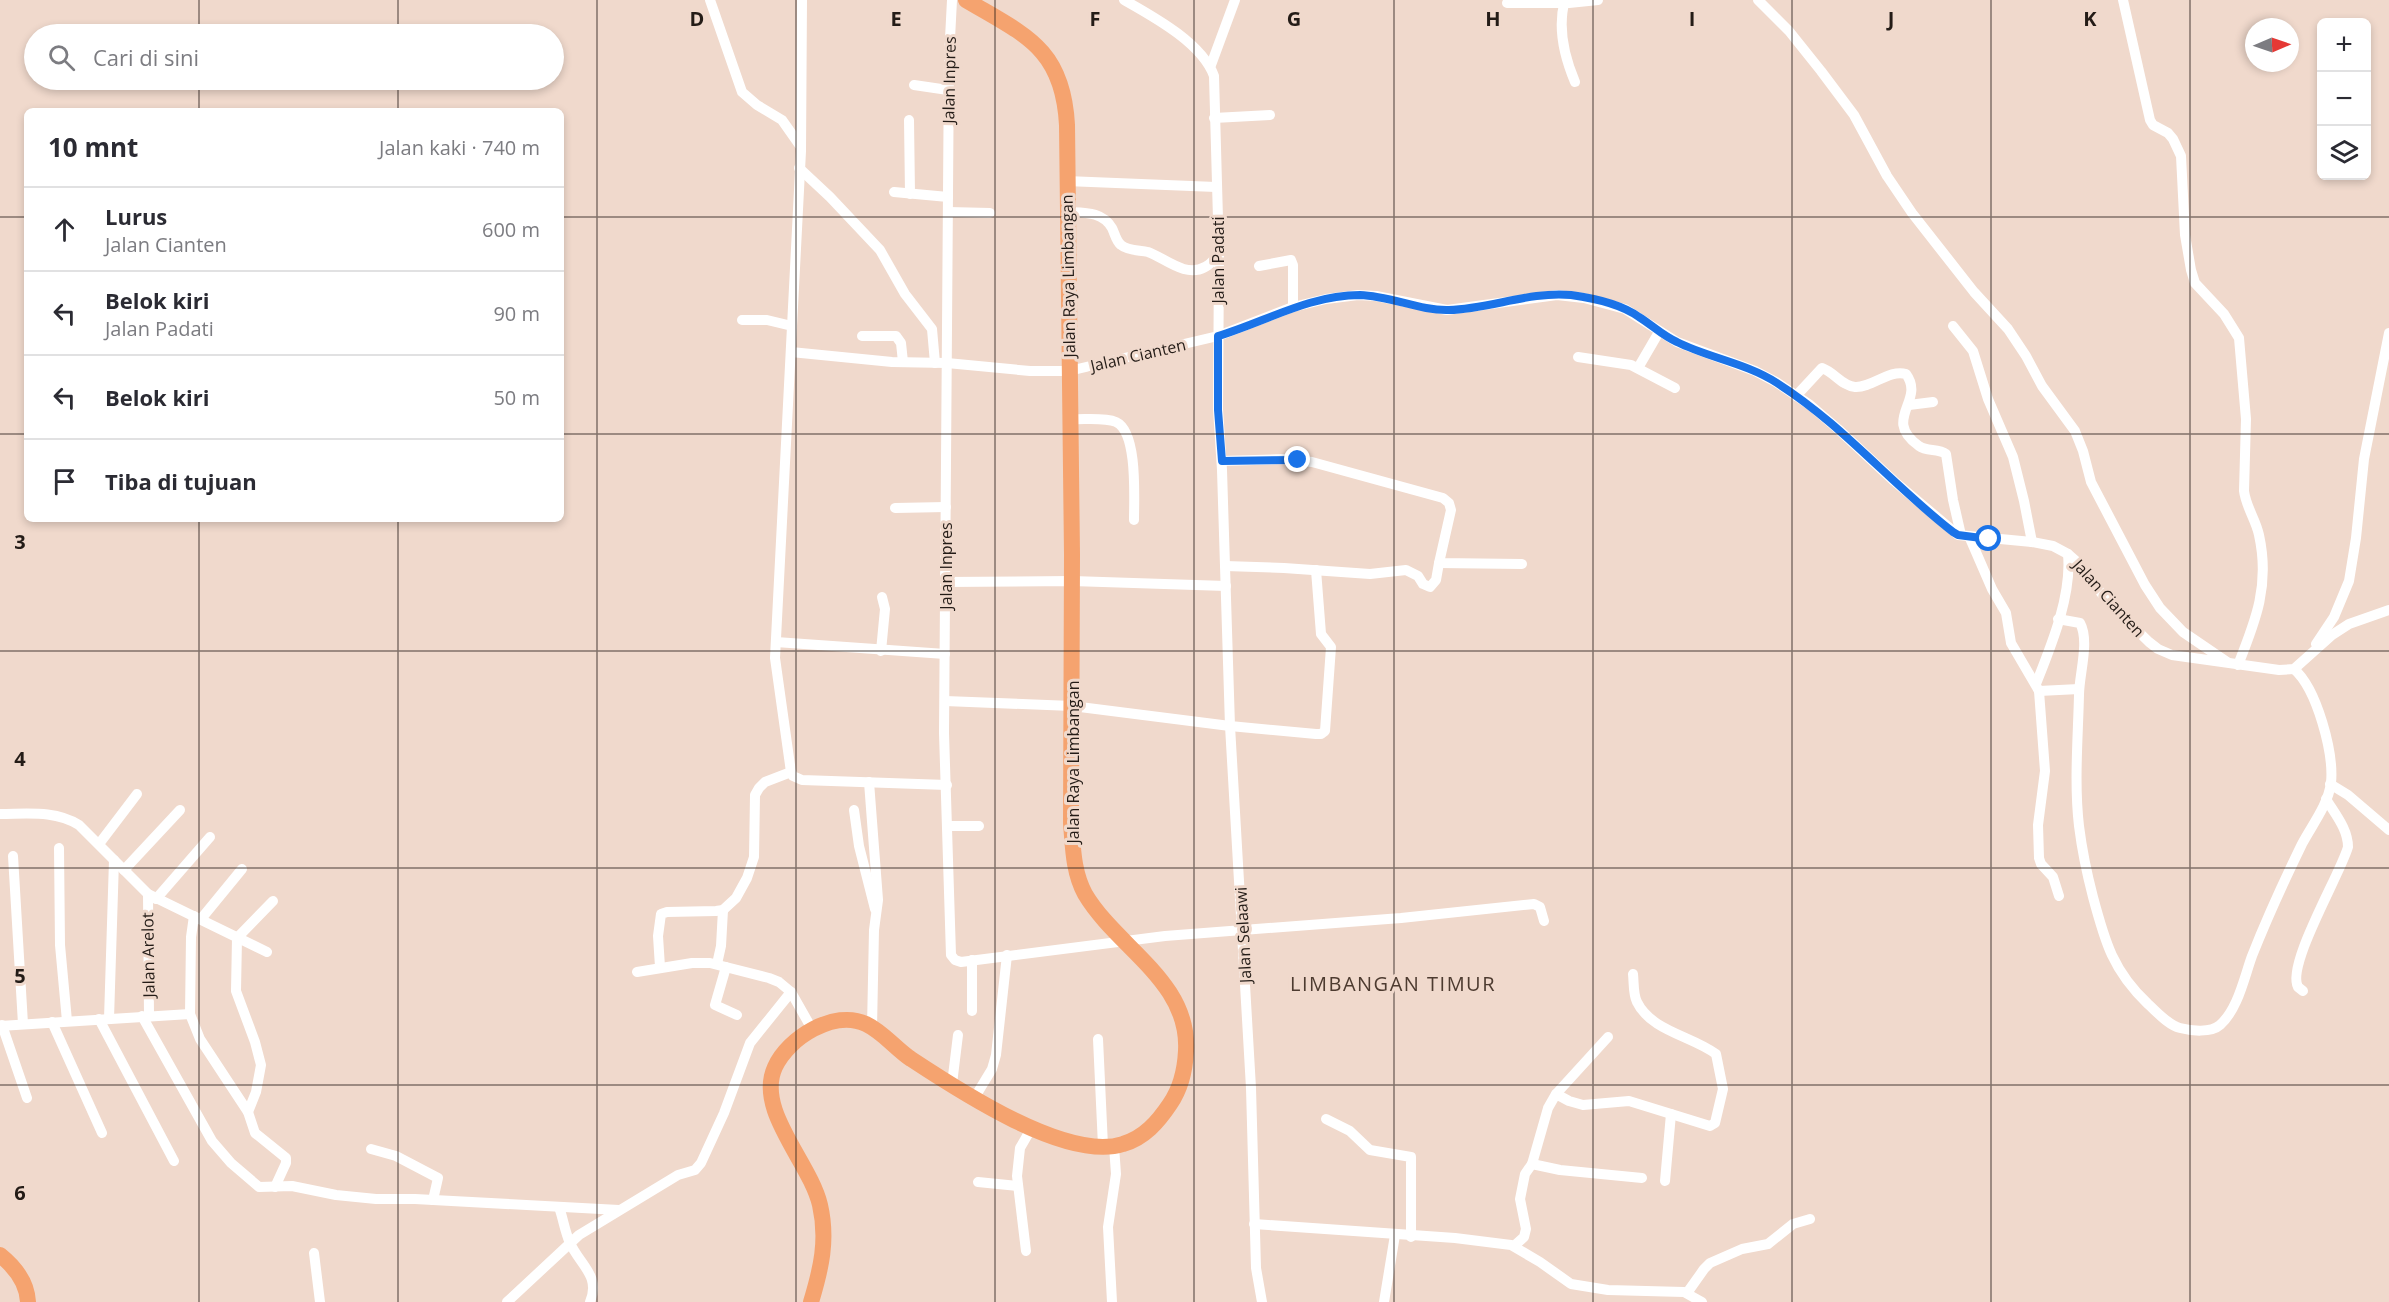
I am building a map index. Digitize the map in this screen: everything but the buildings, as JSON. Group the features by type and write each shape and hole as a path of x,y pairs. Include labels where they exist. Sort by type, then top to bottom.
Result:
{"highway":[{"name":"Jalan Raya Limbangan","path":"811,1302 824,1250 820,1204 815,1187 774,1111 770,1088 774,1068 784,1051 812,1029 834,1022 860,1022 872,1028 912,1059 1031,1129 1084,1146 1108,1146 1132,1141 1145,1133 1162,1116 1181,1083 1186,1044 1187,1034 1182,1014 1174,999 1149,965 1086,896 1079,881 1074,860 1071,823 1072,581 1066,109 1059,78 1053,65 1042,51 1030,39 966,0"},
{"path":"0,1255 10,1263 22,1279 28,1302"}],"street":[{"path":"710,0 742,92 757,105 782,120 801,150"},
{"path":"802,0 801,150 776,642 777,679 791,772 793,776 801,780 946,785"},
{"name":"Jalan Inpres","path":"952,0 948,90 946,785 951,955 955,960 972,960"},
{"path":"1124,0 1179,34 1211,65 1234,0"},
{"path":"1507,3 1598,0"},
{"path":"1758,0 1789,31 1821,71 1854,115 1887,176 1912,213 1974,292 2008,328 2042,386 2075,431 2084,451 2091,482 2145,585 2160,608 2183,632 2234,664 2257,620 2263,592 2259,534 2244,491 2246,418 2241,345 2233,326 2202,292 2191,270 2184,226 2181,156 2168,133 2153,125 2150,120 2123,0"},
{"path":"1564,2 1562,41 1575,82"},
{"name":"Jalan Padati","path":"1211,65 1216,90 1214,118 1219,255 1218,410 1222,461 1230,726"},
{"path":"914,85 948,90"},
{"path":"1214,118 1270,115"},
{"path":"909,120 910,194"},
{"path":"799,166 880,250 905,294 932,329 935,363"},
{"path":"1066,181 1216,187"},
{"path":"894,192 948,197"},
{"path":"948,212 990,213"},
{"path":"1066,213 1094,214 1109,223 1117,239 1125,247 1154,255 1181,268 1197,270 1203,268 1219,255"},
{"path":"1259,266 1291,260 1293,307"},
{"name":"Jalan Cianten","path":"791,352 1029,371 1069,371 1218,336 1293,307 1326,299 1358,295 1376,296 1447,310 1544,296 1570,295 1625,309 1677,342 1755,371 1776,382 1838,429 1943,523 1965,536 2032,542 2053,546 2068,554 2109,603 2158,649 2172,655 2279,670 2294,669"},
{"path":"742,320 767,320 792,326"},
{"path":"1953,326 1973,351 1988,399 2013,457 2032,542"},
{"path":"1638,368 1659,332"},
{"path":"2306,660 2334,617 2349,581 2364,459 2389,333"},
{"path":"862,336 896,336 901,342 903,362"},
{"path":"1578,357 1638,368 1675,388"},
{"path":"1796,396 1822,368 1853,387 1864,386 1903,373 1910,382 1909,405 1902,415 1907,433 1921,447 1940,450 1949,459 1953,501 1965,536 2006,613 2012,643 2024,668 2037,687"},
{"path":"1909,405 1933,402"},
{"path":"1070,419 1112,421 1123,426 1127,433 1132,456 1134,520"},
{"path":"1222,461 1284,459 1312,462 1443,498 1449,503 1451,510 1436,580 1431,587 1423,584 1418,576 1406,570 1370,574 1225,566"},
{"path":"895,508 946,507"},
{"path":"2059,896 2053,877 2041,864 2039,858 2038,825 2045,771 2037,687 2068,580 2068,554"},
{"path":"1439,563 1522,564"},
{"path":"945,701 1072,706 1230,726 1321,734 1326,726 1331,647 1321,634 1316,570"},
{"path":"945,582 1072,581 1226,586"},
{"path":"881,651 885,609 882,597"},
{"path":"2058,619 2080,623 2082,626 2083,648 2079,689 2077,761 2079,825 2086,868 2103,934 2115,965 2135,991 2174,1026 2183,1029 2207,1030 2218,1027 2234,1006 2260,936 2303,842 2326,799 2330,784 2329,757 2314,695 2294,669 2339,630 2368,616 2389,610"},
{"path":"776,642 945,654"},
{"path":"2037,687 2079,689"},
{"name":"Jalan Selaawi","path":"1230,726 1251,1088 1256,1268 1262,1302"},
{"path":"660,968 658,936 661,914 723,910 736,898 747,878 754,857 755,795 765,782 791,772"},
{"path":"869,782 877,865 872,1028"},
{"path":"2330,784 2350,797 2389,830"},
{"path":"99,844 137,794"},
{"path":"2303,991 2298,987 2295,976 2312,926 2348,847 2348,838 2344,829 2326,799"},
{"path":"124,870 180,810"},
{"path":"854,810 859,846 876,913"},
{"path":"0,813 60,816 79,825 152,896 267,952"},
{"path":"948,826 979,826"},
{"path":"152,896 210,837"},
{"path":"59,848 60,945 67,1021"},
{"path":"13,856 23,1024"},
{"path":"114,860 104,1019 174,1161"},
{"path":"242,869 198,918 190,938 190,1014 200,1039 248,1112 257,1135 286,1158 275,1187"},
{"name":"Jalan Arelot","path":"146,1016 152,896"},
{"path":"248,1112 256,1092 261,1065 236,991 237,938 273,901"},
{"path":"972,1011 972,960 1124,940 1421,917 1534,904 1540,907 1544,921"},
{"path":"723,910 721,965 715,1005 737,1015"},
{"path":"975,1097 992,1070 996,1055 1007,955"},
{"path":"637,972 692,963 721,965 779,982 791,992 812,1029"},
{"path":"1556,1094 1583,1105 1597,1106 1623,1100 1710,1126 1715,1123 1723,1089 1718,1058 1712,1051 1646,1015 1636,998 1633,974"},
{"path":"507,1302 570,1243 619,1210 678,1175 694,1170 701,1163 724,1113 750,1043 791,992"},
{"path":"27,1098 1,1026 190,1014"},
{"path":"146,1016 212,1141 256,1186 292,1186 336,1195 376,1199 619,1210"},
{"path":"52,1022 102,1133"},
{"path":"952,1084 958,1035"},
{"path":"1514,1246 1524,1237 1526,1229 1520,1198 1548,1108 1556,1094 1608,1037"},
{"path":"1098,1039 1108,1146 1116,1174 1108,1227 1112,1302"},
{"path":"1665,1181 1671,1114"},
{"path":"1326,1119 1350,1131 1370,1150 1411,1157 1412,1237"},
{"path":"1026,1251 1018,1186 1020,1148 1031,1129"},
{"path":"371,1149 396,1156 438,1178 433,1200"},
{"path":"1532,1164 1560,1170 1642,1178"},
{"path":"978,1182 1018,1186"},
{"path":"559,1207 570,1243 594,1280 594,1293 590,1302"},
{"path":"1687,1293 1710,1263 1743,1249 1768,1244 1793,1224 1810,1219"},
{"path":"1254,1224 1412,1237 1455,1238 1514,1246 1571,1284 1608,1290 1687,1293 1702,1302"},
{"path":"1384,1302 1395,1235"},
{"path":"314,1253 320,1302"}],"district":[{"name":"LIMBANGAN TIMUR","path":"1393,984"}],"route":[{"path":"1298,460 1222,461 1218,410 1218,336 1293,307 1344,296 1376,296 1434,309 1460,310 1544,296 1570,295 1625,309 1677,342 1755,371 1776,382 1810,405 1953,532 1958,535 1989,539"}]}
